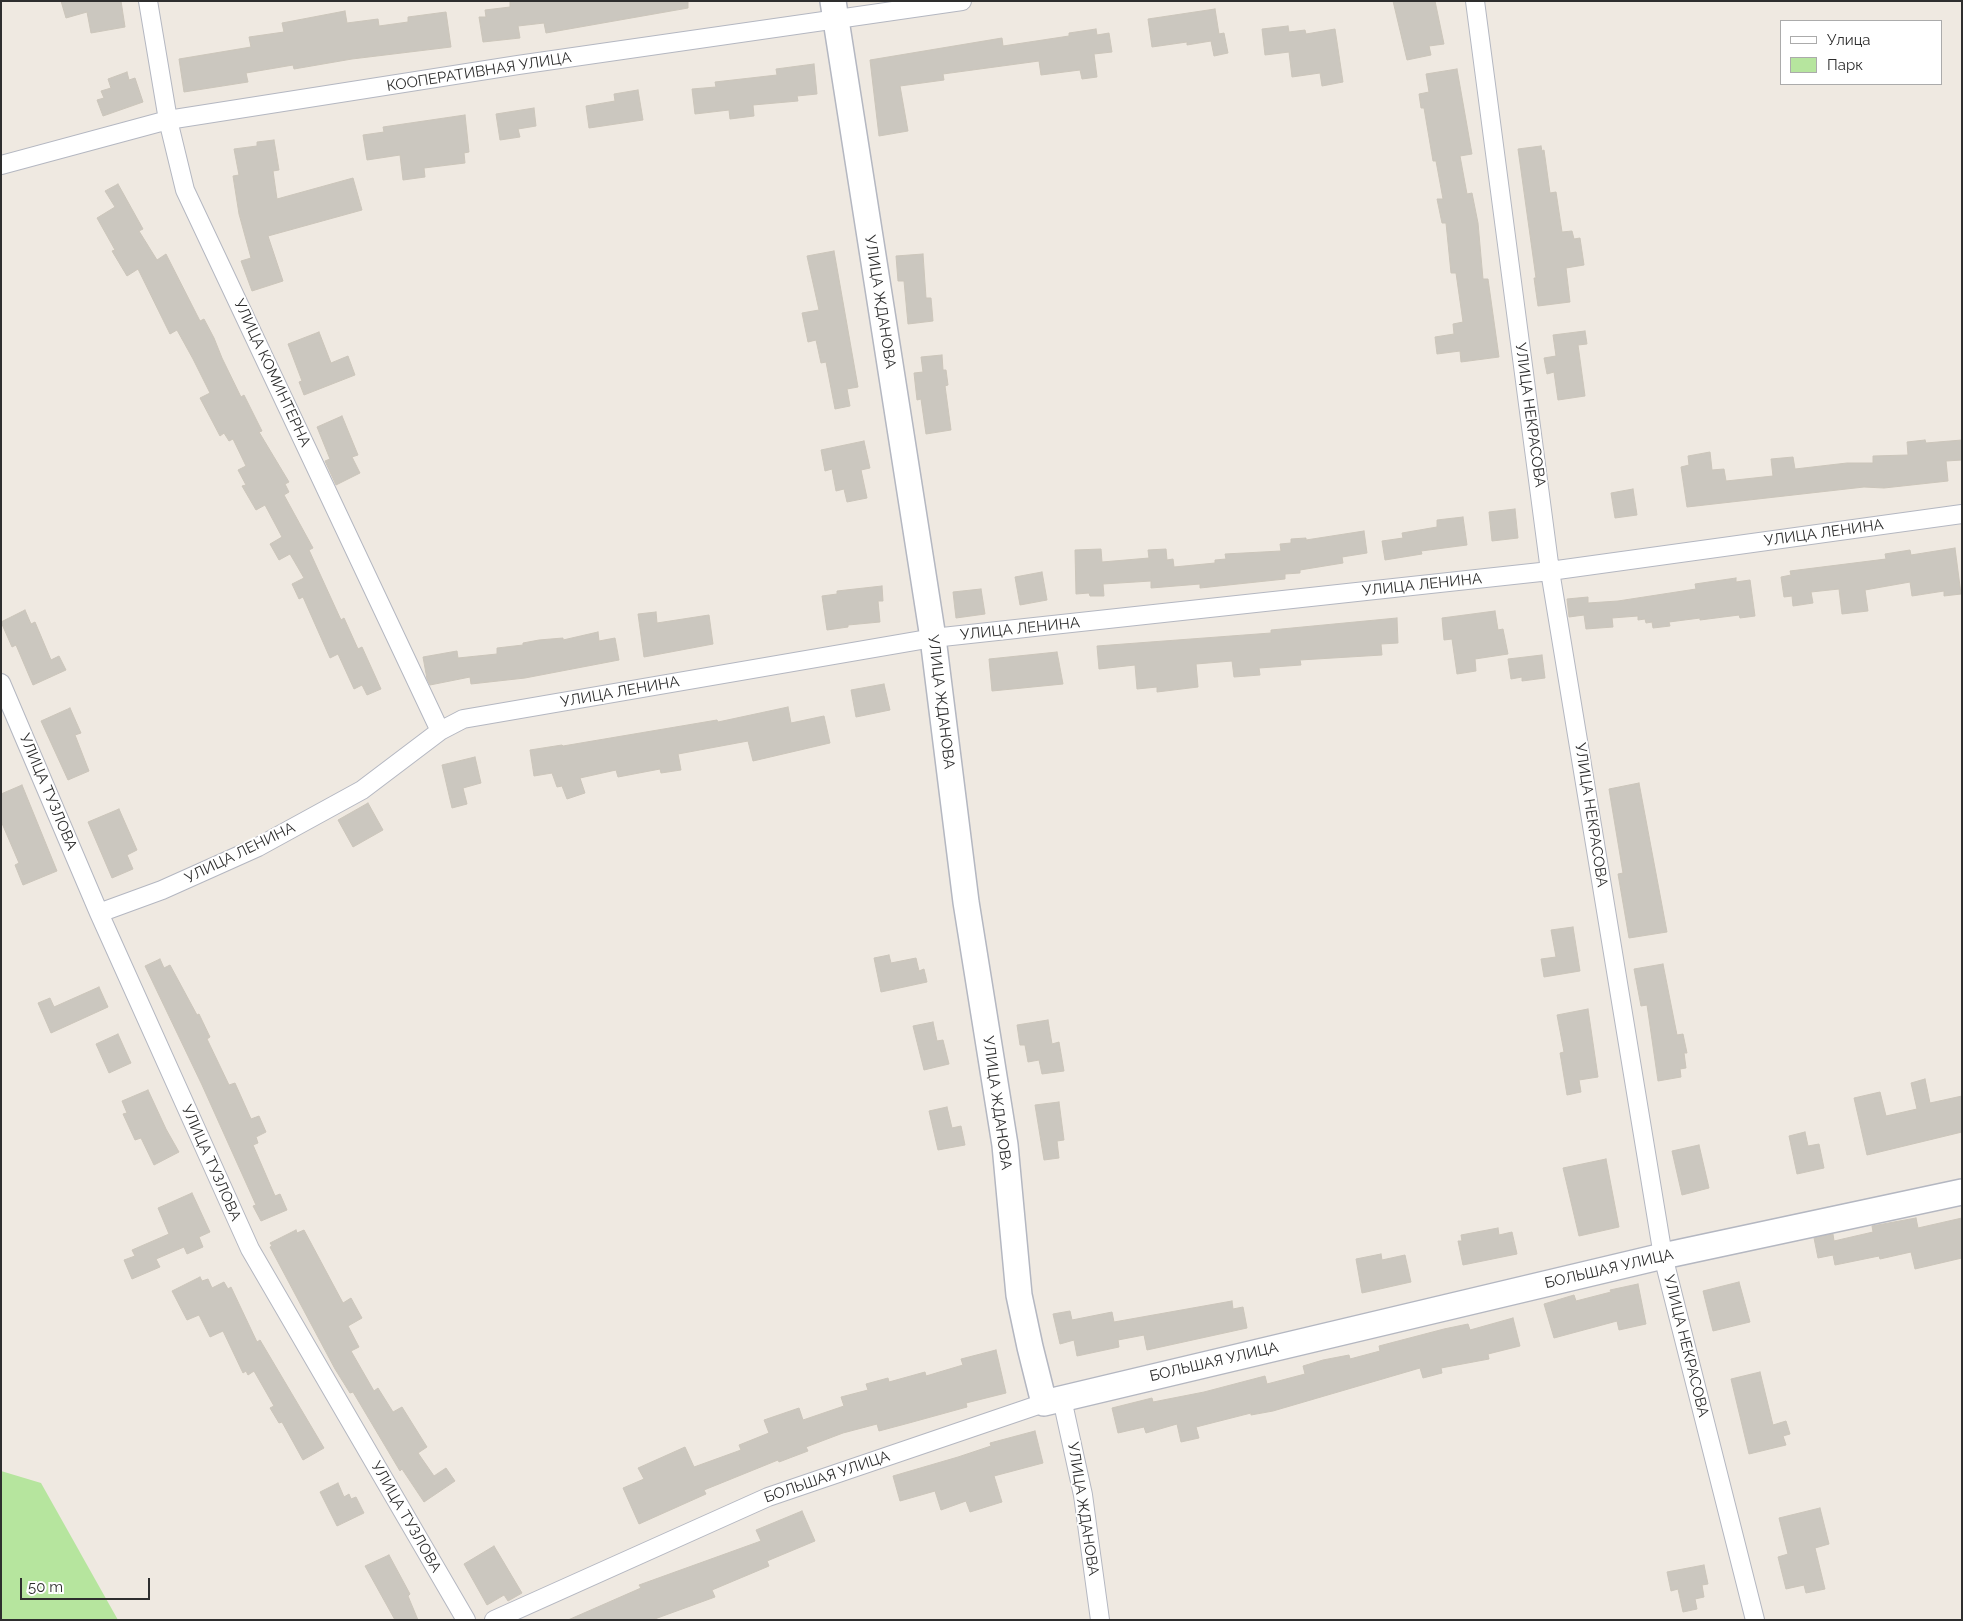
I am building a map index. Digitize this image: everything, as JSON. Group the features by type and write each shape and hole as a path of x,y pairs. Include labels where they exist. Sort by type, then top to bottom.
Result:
{"street":[{"name":"УЛИЦА КОМИНТЕРНА","path":"148,1 168,120 185,190 440,731"},
{"name":"КООПЕРАТИВНАЯ УЛИЦА","path":"1,165 168,120 834,10 962,1"},
{"name":"УЛИЦА НЕКРАСОВА","path":"1475,1 1550,571 1663,1256 1755,1620"},
{"name":"УЛИЦА ЖДАНОВА","path":"834,10 933,638 966,902 1005,1145 1019,1295 1030,1347 1053,1401 1084,1495 1100,1620"},
{"name":"УЛИЦА ЛЕНИНА","path":"99,913 162,890 258,848 362,790 440,731 463,719 933,638 1550,571 1962,514"},
{"name":"УЛИЦА ТУЗЛОВА","path":"1,682 99,913 250,1249 466,1620"},
{"name":"БОЛЬШАЯ УЛИЦА","path":"494,1620 768,1497 1053,1401 1663,1256 1962,1192"}],"green space":[{"path":"1,1471 41,1483 118,1620 1,1620"}],"building":[{"path":"61,1 121,1 125,27 91,33 87,12 66,18"},
{"path":"510,1 688,1 688,8 546,33 544,23 518,26 520,38 483,42 479,17 486,17 485,10 510,7"},
{"path":"1393,1 1435,1 1444,44 1429,46 1431,55 1407,60"},
{"path":"1215,9 1219,34 1224,33 1228,53 1214,56 1211,41 1187,45 1187,42 1152,47 1148,19"},
{"path":"345,11 347,23 378,19 379,26 408,22 408,17 446,12 451,47 352,59 294,69 293,65 246,73 248,82 184,92 179,59 251,47 249,37 284,32 282,23"},
{"path":"1288,26 1289,32 1305,30 1306,34 1335,29 1343,82 1322,86 1320,73 1292,77 1289,52 1265,55 1262,29"},
{"path":"1096,29 1097,35 1109,33 1112,52 1094,54 1097,77 1082,79 1080,70 1041,75 1039,61 943,74 944,80 900,86 908,131 879,136 870,60 1002,38 1003,46 1069,36 1069,33"},
{"path":"814,64 817,94 797,96 798,101 753,105 754,116 730,119 729,110 695,114 692,89 716,87 715,82 777,75 776,69"},
{"path":"1457,69 1472,154 1460,156 1467,194 1472,193 1478,223 1483,279 1488,279 1499,357 1461,362 1460,351 1437,354 1435,337 1454,334 1453,324 1463,322 1456,273 1451,273 1446,223 1442,223 1437,199 1443,199 1436,161 1433,161 1424,108 1421,108 1419,94 1429,92 1426,74"},
{"path":"127,72 129,80 135,78 143,102 103,116 97,100 104,98 101,91 111,88 108,79"},
{"path":"638,90 643,120 589,128 586,106 615,101 614,94"},
{"path":"534,108 536,126 518,129 520,137 500,140 496,114"},
{"path":"465,115 469,152 464,153 465,163 424,168 425,177 403,180 400,155 367,160 363,135 384,132 383,127"},
{"path":"274,140 279,170 273,171 277,199 353,178 362,210 268,236 283,281 252,291 241,261 251,258 239,214 233,176 239,175 234,149 257,146 257,142"},
{"path":"1541,146 1542,151 1544,150 1550,193 1556,192 1562,232 1572,231 1574,239 1580,238 1584,265 1566,268 1570,302 1538,306 1534,278 1536,278 1518,149"},
{"path":"118,184 143,229 139,231 157,260 166,254 200,321 204,319 214,338 241,397 244,395 262,431 259,432 289,482 285,484 289,492 284,495 313,548 309,550 341,620 344,618 358,649 362,647 381,689 367,695 362,685 354,689 338,654 330,658 303,597 299,599 292,584 304,578 290,554 279,560 270,544 282,537 265,505 256,510 242,486 246,485 238,470 246,466 233,439 229,441 224,433 220,436 200,398 210,393 193,359 177,330 170,334 138,269 127,276 112,251 115,250 97,218 115,207 105,191"},
{"path":"834,251 858,387 847,389 850,406 835,409 826,362 821,363 816,340 808,342 802,313 819,310 807,256"},
{"path":"923,254 926,298 931,298 933,321 908,324 904,281 898,281 896,256"},
{"path":"1585,331 1587,344 1578,345 1585,396 1558,400 1554,372 1547,374 1544,358 1556,356 1553,335"},
{"path":"319,332 331,363 348,356 355,375 304,395 299,382 302,381 288,344"},
{"path":"942,355 943,370 946,370 948,385 945,386 951,430 926,434 921,399 917,400 914,373 923,372 921,357"},
{"path":"342,416 358,455 352,457 360,473 336,485 325,461 330,459 317,427"},
{"path":"1925,440 1926,443 1962,440 1962,460 1946,461 1948,481 1884,488 1864,487 1687,507 1681,467 1689,465 1688,456 1710,452 1712,470 1724,469 1726,481 1773,476 1771,459 1793,457 1795,469 1847,463 1873,463 1873,456 1908,455 1907,442"},
{"path":"864,441 870,468 861,470 867,498 847,502 844,489 836,491 832,469 825,471 821,450"},
{"path":"1633,489 1637,515 1615,518 1611,493"},
{"path":"1515,509 1518,538 1492,541 1489,512"},
{"path":"1463,517 1467,545 1421,551 1422,554 1385,560 1382,541 1403,538 1402,533 1437,527 1437,520"},
{"path":"1364,531 1367,553 1342,557 1343,563 1300,570 1300,573 1285,574 1285,579 1200,588 1200,584 1151,588 1151,581 1103,584 1104,596 1090,596 1089,593 1076,594 1075,550 1101,549 1102,562 1149,558 1148,550 1166,549 1167,560 1173,559 1174,567 1215,563 1215,560 1226,559 1225,554 1281,551 1280,544 1291,543 1291,539 1306,538 1306,540"},
{"path":"1955,548 1961,594 1944,596 1944,591 1912,596 1910,582 1865,590 1868,611 1842,614 1839,589 1811,592 1813,603 1793,606 1792,596 1784,597 1781,577 1791,575 1790,571 1886,559 1885,554 1910,550 1911,555"},
{"path":"1042,572 1047,600 1020,605 1015,577"},
{"path":"1736,578 1736,582 1750,580 1755,616 1740,618 1739,615 1700,620 1700,618 1669,622 1670,626 1653,628 1652,622 1646,623 1645,619 1638,620 1638,616 1612,618 1613,627 1586,629 1584,615 1569,617 1567,599 1588,597 1588,603 1618,601 1696,589 1695,584"},
{"path":"882,586 883,601 878,601 880,622 848,625 848,627 827,630 822,596 837,594 837,591"},
{"path":"981,589 985,614 956,618 953,592"},
{"path":"25,610 31,624 35,622 51,660 59,656 66,670 33,685 16,645 12,647 1,622"},
{"path":"1495,611 1498,630 1503,629 1508,654 1475,659 1476,671 1457,674 1452,639 1444,640 1442,618"},
{"path":"656,612 657,623 709,615 713,644 644,657 638,614"},
{"path":"1397,618 1398,643 1381,644 1382,655 1300,660 1301,665 1259,668 1260,675 1234,677 1232,661 1196,664 1198,687 1157,692 1157,687 1137,689 1135,665 1099,669 1097,646 1271,633 1271,630"},
{"path":"598,632 599,641 615,638 619,660 525,678 471,684 470,677 430,685 427,679 423,657 457,651 458,658 497,654 497,648 523,645 523,643 539,640 563,638 563,640"},
{"path":"1057,652 1063,684 992,691 989,659"},
{"path":"1542,655 1545,678 1522,681 1522,677 1511,679 1508,659"},
{"path":"884,684 890,710 856,717 851,690"},
{"path":"788,707 791,723 824,716 830,743 753,761 748,741 678,754 681,770 661,773 660,769 618,777 616,770 580,778 585,793 567,799 562,786 557,787 552,773 534,776 530,750 717,720 718,722"},
{"path":"70,708 81,733 75,735 89,771 68,780 41,721"},
{"path":"475,757 481,783 463,788 467,804 452,808 442,765"},
{"path":"1639,783 1667,932 1629,938 1618,874 1623,873 1609,789"},
{"path":"22,785 57,871 23,885 15,865 19,863 1,821 1,794"},
{"path":"368,803 383,830 353,847 338,820"},
{"path":"119,809 137,850 127,855 133,869 112,878 88,822"},
{"path":"1573,927 1580,971 1544,977 1541,959 1556,957 1551,930"},
{"path":"889,955 891,963 916,958 919,971 924,969 927,982 881,992 874,958"},
{"path":"160,959 164,968 170,965 197,1015 199,1014 210,1037 207,1039 229,1085 235,1083 251,1119 259,1116 266,1132 256,1137 258,1143 253,1145 275,1196 280,1194 287,1210 261,1221 253,1206 256,1205 202,1085 145,966"},
{"path":"1663,964 1677,1035 1683,1034 1687,1053 1684,1053 1686,1068 1680,1069 1681,1077 1658,1081 1647,1005 1641,1006 1634,969"},
{"path":"99,987 108,1007 51,1033 38,1003 50,998 54,1007"},
{"path":"1588,1009 1598,1077 1579,1080 1581,1092 1567,1095 1560,1053 1564,1052 1557,1015"},
{"path":"1048,1020 1052,1044 1059,1042 1064,1071 1042,1074 1039,1060 1028,1062 1025,1045 1020,1045 1017,1025"},
{"path":"933,1022 937,1041 943,1040 949,1064 924,1070 913,1026"},
{"path":"118,1034 131,1063 109,1073 96,1044"},
{"path":"1925,1079 1930,1103 1962,1096 1962,1132 1867,1155 1854,1098 1880,1092 1886,1116 1917,1109 1911,1083"},
{"path":"148,1090 179,1152 154,1165 141,1138 135,1140 123,1114 127,1113 122,1101"},
{"path":"1059,1102 1064,1140 1057,1141 1059,1158 1044,1160 1035,1105"},
{"path":"947,1107 952,1128 961,1126 965,1145 938,1150 929,1111"},
{"path":"1805,1132 1808,1146 1819,1144 1824,1168 1797,1174 1789,1136"},
{"path":"1699,1145 1709,1188 1682,1195 1672,1151"},
{"path":"1606,1159 1619,1227 1579,1236 1563,1168"},
{"path":"192,1193 210,1232 199,1237 203,1247 187,1254 184,1247 156,1259 160,1267 132,1279 124,1260 135,1256 132,1250 169,1234 158,1208"},
{"path":"1916,1218 1918,1228 1962,1218 1962,1258 1915,1269 1911,1252 1880,1259 1879,1256 1835,1265 1833,1255 1818,1258 1814,1238 1833,1234 1834,1241 1873,1232 1872,1226"},
{"path":"1498,1228 1499,1235 1512,1232 1517,1254 1463,1265 1458,1241 1462,1241 1461,1235"},
{"path":"296,1230 297,1233 304,1230 343,1303 351,1298 362,1318 348,1326 359,1347 351,1351 374,1391 378,1388 393,1412 402,1407 427,1447 418,1453 434,1476 446,1468 455,1481 424,1502 402,1469 400,1471 353,1392 350,1393 335,1369 270,1247 272,1246 270,1243"},
{"path":"1381,1254 1382,1260 1405,1255 1411,1282 1362,1293 1356,1259"},
{"path":"200,1277 202,1281 208,1279 212,1288 224,1282 228,1289 231,1287 257,1342 260,1340 324,1448 303,1460 282,1422 279,1423 270,1408 274,1406 254,1371 248,1375 246,1371 243,1373 223,1331 210,1337 199,1315 187,1320 172,1291"},
{"path":"1739,1282 1750,1322 1713,1331 1703,1291"},
{"path":"1638,1284 1646,1324 1619,1330 1617,1321 1554,1338 1544,1304 1574,1295 1576,1301 1611,1292 1610,1290"},
{"path":"1232,1301 1233,1309 1243,1307 1247,1328 1147,1350 1144,1335 1118,1340 1119,1347 1077,1356 1074,1340 1060,1344 1053,1314 1070,1311 1072,1320 1112,1312 1114,1322"},
{"path":"1513,1318 1520,1346 1488,1354 1489,1359 1441,1368 1442,1373 1423,1378 1420,1368 1273,1411 1251,1415 1251,1413 1196,1427 1199,1438 1181,1442 1177,1424 1146,1433 1144,1427 1118,1433 1112,1408 1152,1398 1153,1402 1204,1392 1265,1376 1267,1384 1305,1374 1303,1366 1323,1360 1349,1355 1350,1359 1380,1351 1379,1346 1444,1329 1468,1324 1470,1330"},
{"path":"996,1350 1006,1393 966,1403 967,1407 879,1431 877,1424 843,1433 806,1447 808,1451 779,1462 778,1460 704,1490 706,1494 639,1524 623,1488 644,1479 638,1468 685,1447 694,1467 741,1450 739,1445 769,1433 764,1420 799,1408 803,1420 844,1406 841,1397 868,1390 866,1384 888,1378 889,1382 925,1372 926,1376 963,1365 961,1359"},
{"path":"1760,1372 1773,1425 1786,1421 1790,1434 1783,1436 1786,1445 1749,1454 1731,1379"},
{"path":"1035,1431 1043,1463 994,1476 1002,1502 970,1512 966,1501 941,1510 935,1491 900,1501 893,1476 991,1446 990,1443"},
{"path":"338,1483 344,1497 349,1494 351,1499 356,1497 364,1513 337,1526 320,1492"},
{"path":"1820,1508 1829,1544 1815,1548 1825,1589 1806,1593 1804,1585 1786,1589 1778,1557 1788,1554 1779,1518"},
{"path":"802,1511 815,1541 767,1561 769,1566 712,1590 715,1597 652,1620 568,1620 641,1588 639,1585 761,1541 756,1530"},
{"path":"494,1546 522,1593 508,1601 504,1595 487,1605 464,1564"},
{"path":"389,1555 410,1594 408,1596 418,1620 395,1620 365,1566"},
{"path":"1704,1565 1708,1584 1702,1585 1704,1597 1695,1599 1697,1609 1683,1612 1678,1589 1671,1591 1667,1572"}]}
